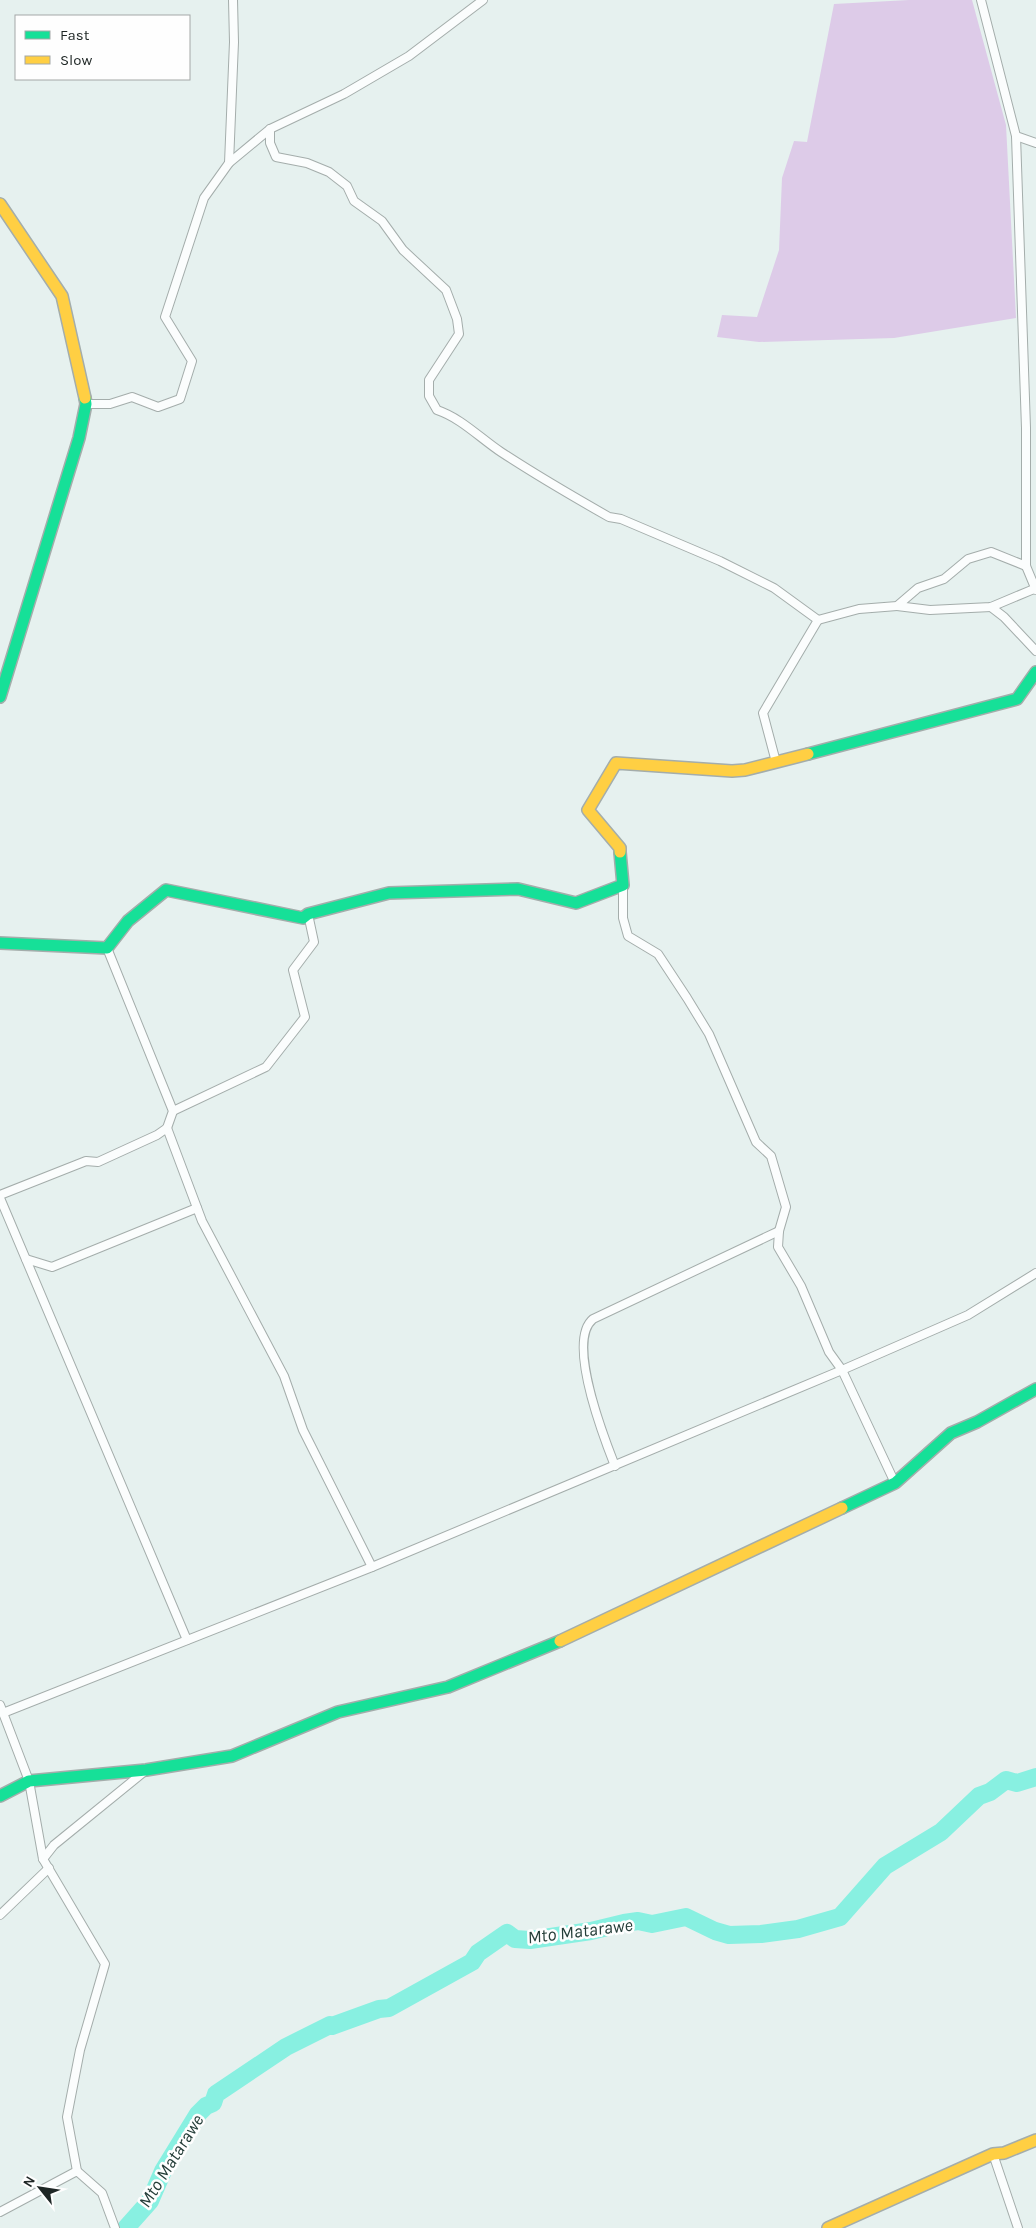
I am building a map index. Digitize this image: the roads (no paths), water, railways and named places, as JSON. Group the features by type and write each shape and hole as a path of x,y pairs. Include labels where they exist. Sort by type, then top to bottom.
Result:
{"street":[{"path":"228,163 234,42 233,0"},
{"path":"86,404 110,404 132,397 158,407 180,399 192,361 165,317 204,198 228,163 270,130 344,94 409,56 483,0"},
{"path":"776,762 763,713 818,620 859,609 897,606 930,610 991,607 1035,590 1026,566 1026,428 1016,136 981,0"},
{"path":"270,130 270,143 276,158 307,163 329,172 347,186 354,201 382,221 403,250 446,290 457,319 459,334 429,380 429,396 437,410 453,415 477,436 532,473 609,517 621,519 774,588 818,620"},
{"path":"1016,136 1036,143"},
{"path":"0,204 62,296 86,404 79,438 0,697"},
{"path":"897,606 918,588 944,579 968,559 991,552 1026,566"},
{"path":"991,607 1004,617 1036,651"},
{"path":"895,1484 842,1370 829,1352 800,1286 778,1247 779,1231 786,1207 771,1156 756,1142 709,1034 687,998 658,954 628,936 623,918 620,848 588,810 616,763 732,771 776,762 898,732 938,719 1017,699 1036,672"},
{"path":"107,948 128,922 166,890 303,918 308,914 389,893 518,889 576,903 623,885"},
{"path":"173,1111 266,1068 306,1017 294,970 314,942 308,914"},
{"path":"0,943 107,948"},
{"path":"107,948 173,1111 167,1128 157,1136 98,1162 86,1161 0,1197 188,1640"},
{"path":"167,1128 197,1208 284,1376 303,1430 372,1567"},
{"path":"26,1259 52,1267 197,1208"},
{"path":"615,1466 594,1411 586,1373 583,1343 587,1324 593,1319 779,1231"},
{"path":"115,2228 102,2193 77,2171 67,2117 80,2050 105,1964 44,1859 29,1781 2,1709 188,1640 372,1567 615,1466 968,1315 1036,1273"},
{"path":"0,1796 29,1781 146,1770 232,1756 338,1712 448,1687 483,1674 598,1625 895,1484 951,1433 977,1422 1036,1389"},
{"path":"44,1859 54,1844 146,1770"},
{"path":"0,1915 49,1868"},
{"path":"828,2228 993,2154 1004,2153 1036,2140"},
{"path":"993,2154 1018,2228"},
{"path":"0,2212 77,2171"}],"waterway":[{"name":"Mto Matarawe","path":"126,2228 150,2201 163,2171 198,2114 206,2106 213,2103 216,2094 286,2047 330,2025 332,2026 379,2009 389,2008 472,1962 478,1953 507,1933 515,1939 530,1940 591,1931 624,1923 638,1921 652,1924 686,1917 715,1931 729,1935 761,1934 798,1929 840,1917 885,1866 941,1832 979,1796 990,1792 1006,1780 1017,1783 1036,1777"}]}
